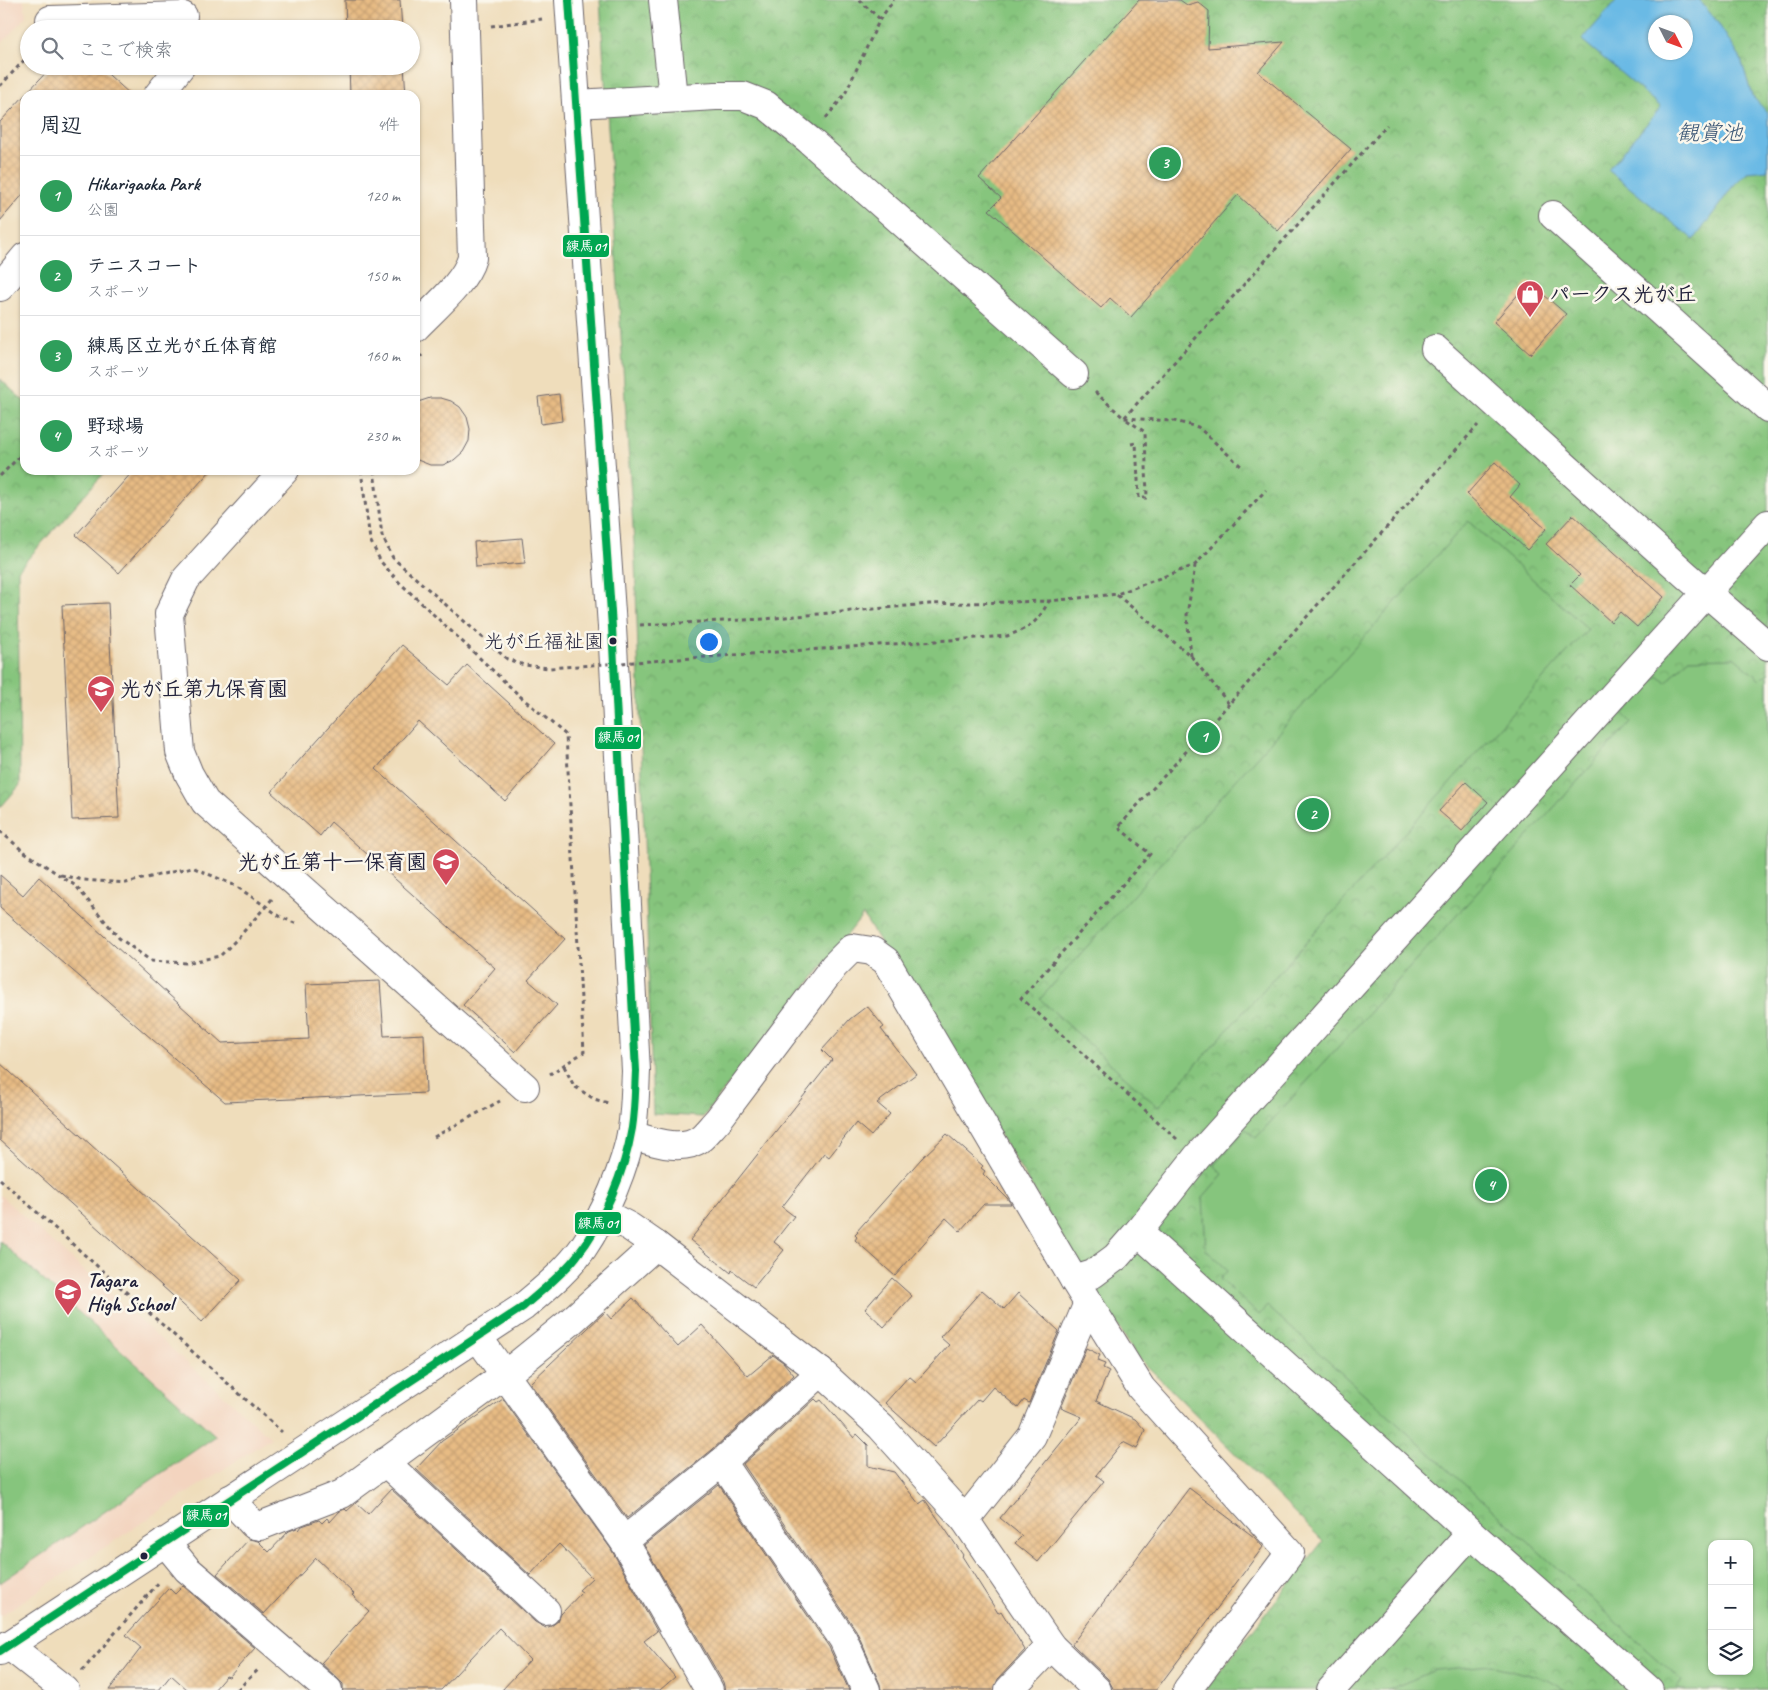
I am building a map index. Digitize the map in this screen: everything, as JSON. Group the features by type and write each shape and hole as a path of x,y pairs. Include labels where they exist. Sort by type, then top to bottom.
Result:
{"street":[{"path":"420,320 460,281 472,258 464,0"},
{"path":"64,1685 4,1648 173,1551 230,1499 523,1307 555,1279 582,1249 603,1213 616,1182 633,1123 636,1071 612,627 600,476 569,0"},
{"path":"663,0 673,98"},
{"path":"50,20 183,15"},
{"path":"162,90 175,75"},
{"path":"184,75 185,90"},
{"path":"577,104 743,96 766,105 809,140 1074,374"},
{"path":"1553,215 1768,408"},
{"path":"0,287 20,263"},
{"path":"1435,349 1768,646"},
{"path":"280,475 186,579 169,614 180,752 189,774 205,802 525,1087"},
{"path":"1074,1280 1093,1274 1116,1257 1197,1157 1768,524"},
{"path":"633,1123 648,1140 682,1146 700,1139 718,1120 834,966 852,948 872,951 886,961 1074,1280 1141,1388 1290,1554 1187,1690"},
{"path":"603,1213 630,1227 656,1245 821,1372 881,1427 965,1520 1050,1646 1096,1690"},
{"path":"1138,1232 1471,1533 1649,1690"},
{"path":"230,1499 254,1525 260,1526 342,1494 506,1374 569,1323 656,1245"},
{"path":"965,1520 1032,1436 1088,1303"},
{"path":"478,1336 624,1540 709,1690"},
{"path":"624,1540 722,1462 821,1372"},
{"path":"385,1462 546,1611"},
{"path":"722,1462 842,1639 866,1690"},
{"path":"1331,1690 1471,1533"},
{"path":"173,1551 187,1569 328,1690"},
{"path":"1009,1690 1050,1646"}],"path":[{"path":"859,0 880,19"},
{"path":"809,140 845,94 880,19 894,0"},
{"path":"465,30 548,18"},
{"path":"0,86 20,65"},
{"path":"1124,418 1387,126"},
{"path":"1074,374 1124,418 1145,432 1147,498 1139,498 1136,443 1131,444"},
{"path":"1197,1157 1021,998 1150,854 1118,827 1496,404"},
{"path":"1124,418 1174,422 1198,427 1241,466"},
{"path":"0,476 20,456"},
{"path":"362,475 370,540 381,562 399,582 521,697 566,736 584,1052 564,1066 434,1137"},
{"path":"375,475 382,536 393,558 507,659 524,665 550,668 1007,636 1026,629 1038,620 1049,601"},
{"path":"612,627 764,619 929,604 1049,601 1117,594 1195,565 1266,490"},
{"path":"1191,656 1187,614 1195,565"},
{"path":"1117,594 1191,656 1229,704"},
{"path":"0,831 23,851 76,886 119,938 151,961 186,963 220,956 240,937 290,877"},
{"path":"58,874 83,880 126,883 192,867 236,886 280,917 303,927"},
{"path":"564,1066 574,1086 633,1123"},
{"path":"0,1179 286,1436"},
{"path":"64,1685 162,1579 173,1551"}],"shaded area":[{"path":"0,0 24,0 26,16 20,20 20,23 0,46"},
{"name":"Tagara High School","path":"0,1195 271,1438 0,1616"}],"green space":[{"path":"600,0 1768,0 1768,1690 1205,1690 1323,1541 1136,1355 863,915 703,1117 653,1114 635,560"},
{"path":"0,379 20,397 20,475 102,475 18,570 20,785 0,808"},
{"path":"1468,521 1588,629 1158,1107 1040,999"},
{"path":"1735,658 1760,680 1768,672 1768,1690 1680,1690 1677,1688 1682,1681 1267,1306 1259,1315 1220,1279 1228,1270 1206,1250 1203,1197 1223,1174 1214,1165 1246,1129 1256,1138 1631,722 1623,714 1658,676 1666,683 1688,659"},
{"name":"Tagara High School","path":"0,1241 216,1436 0,1583"},
{"path":"1491,1665 1548,1680 1565,1690 1388,1690 1435,1670"}],"water":[{"name":"観賞池","path":"1617,0 1699,0 1716,20 1741,59 1752,96 1768,113 1768,170 1747,172 1733,186 1694,240 1608,170 1661,107 1582,40"}],"building":[{"path":"345,0 400,0 401,20 346,20"},
{"path":"1139,0 1180,0 1187,5 1198,2 1209,11 1208,48 1284,42 1258,72 1351,149 1278,231 1238,195 1131,317 1110,298 1101,308 989,210 1001,198 979,178"},
{"path":"44,75 109,75 125,90 30,90"},
{"path":"349,75 405,75 406,90 350,90"},
{"path":"20,100 20,198 0,221 0,122"},
{"name":"パークス光が丘","path":"1529,282 1566,314 1530,354 1494,322"},
{"path":"559,394 562,421 541,424 538,397"},
{"path":"430,398 441,398 451,401 460,407 467,417 470,429 469,441 463,452 454,460 443,465 430,465 420,461 420,401"},
{"path":"1495,462 1520,485 1510,497 1546,529 1527,550 1467,494"},
{"path":"130,475 207,475 119,573 76,535"},
{"path":"1573,515 1664,597 1637,627 1620,612 1611,622 1570,585 1580,575 1546,544"},
{"path":"522,538 525,563 476,567 474,542"},
{"path":"108,603 119,818 72,820 62,605"},
{"path":"402,645 449,685 467,665 554,744 505,801 418,721 376,769 565,939 528,980 557,1005 515,1052 463,1005 495,968 331,822 320,836 271,792"},
{"path":"1466,782 1488,802 1462,831 1439,811"},
{"path":"0,875 23,895 39,877 222,1043 309,1039 306,984 380,981 384,1036 424,1034 426,1093 225,1102 0,908"},
{"path":"867,1006 884,1027 881,1029 916,1074 877,1103 890,1114 871,1136 856,1123 829,1157 824,1153 782,1207 794,1216 774,1242 784,1250 754,1287 732,1270 731,1273 690,1240 832,1060 822,1050 850,1019"},
{"path":"0,1063 241,1280 202,1322 0,1140"},
{"path":"947,1134 983,1166 981,1168 985,1171 983,1174 1011,1204 984,1204 960,1231 946,1218 895,1276 855,1240 857,1237 855,1235 921,1159"},
{"path":"892,1278 912,1296 884,1327 865,1309"},
{"path":"982,1290 1004,1309 1018,1293 1059,1331 1029,1403 1024,1400 1018,1408 993,1387 981,1401 978,1399 934,1447 885,1403 909,1376 916,1382 949,1345 940,1337"},
{"path":"633,1298 678,1347 702,1325 748,1376 773,1355 783,1362 794,1375 712,1450 627,1518 530,1383 605,1312 611,1319"},
{"path":"1086,1348 1100,1355 1097,1361 1105,1364 1103,1368 1109,1371 1096,1401 1135,1419 1145,1430 1137,1449 1123,1442 1096,1475 1104,1481 1038,1562 1015,1543 1022,1536 1000,1518 1082,1417 1061,1408"},
{"path":"503,1399 611,1549 657,1631 644,1641 675,1677 660,1690 502,1690 530,1660 499,1628 441,1690 343,1690 343,1684 321,1663 369,1611 316,1558 264,1614 217,1574 249,1539 258,1541 269,1552 289,1531 297,1528 299,1530 302,1526 319,1520 322,1523 327,1518 330,1522 340,1511 345,1509 347,1511 356,1503 368,1514 391,1489 535,1622 546,1628 551,1626 558,1621 561,1614 582,1592 579,1590 592,1578 559,1544 530,1575 416,1469 442,1441"},
{"path":"815,1399 818,1402 821,1400 854,1438 857,1434 868,1445 868,1466 894,1472 919,1504 925,1500 963,1555 998,1613 1001,1611 1025,1650 998,1679 994,1690 881,1690 856,1630 743,1464"},
{"path":"719,1485 829,1647 849,1690 725,1690 723,1682 644,1545"},
{"path":"1189,1488 1254,1537 1263,1547 1156,1690 1114,1690 1108,1679 1072,1644"},
{"path":"183,1586 255,1648 229,1677 226,1676 214,1690 188,1690 171,1675 159,1690 109,1690 141,1648 126,1635 169,1588 175,1594"}],"transit line":[{"name":"練馬01","path":"0,1651 523,1307 557,1277 586,1244 612,1196 624,1162 632,1128 636,1071 612,627 569,0"}],"place":[{"name":"練馬区立光が丘体育館","path":"1165,163"},
{"name":"パークス光が丘","path":"1530,318"},
{"name":"光が丘福祉園","path":"613,641"},
{"name":"光が丘第九保育園","path":"101,713"},
{"name":"Hikarigaoka Park","path":"1204,737"},
{"name":"テニスコート","path":"1313,814"},
{"name":"光が丘第十一保育園","path":"446,886"},
{"name":"野球場","path":"1491,1185"},
{"name":"Tagara High School","path":"68,1316"}]}
